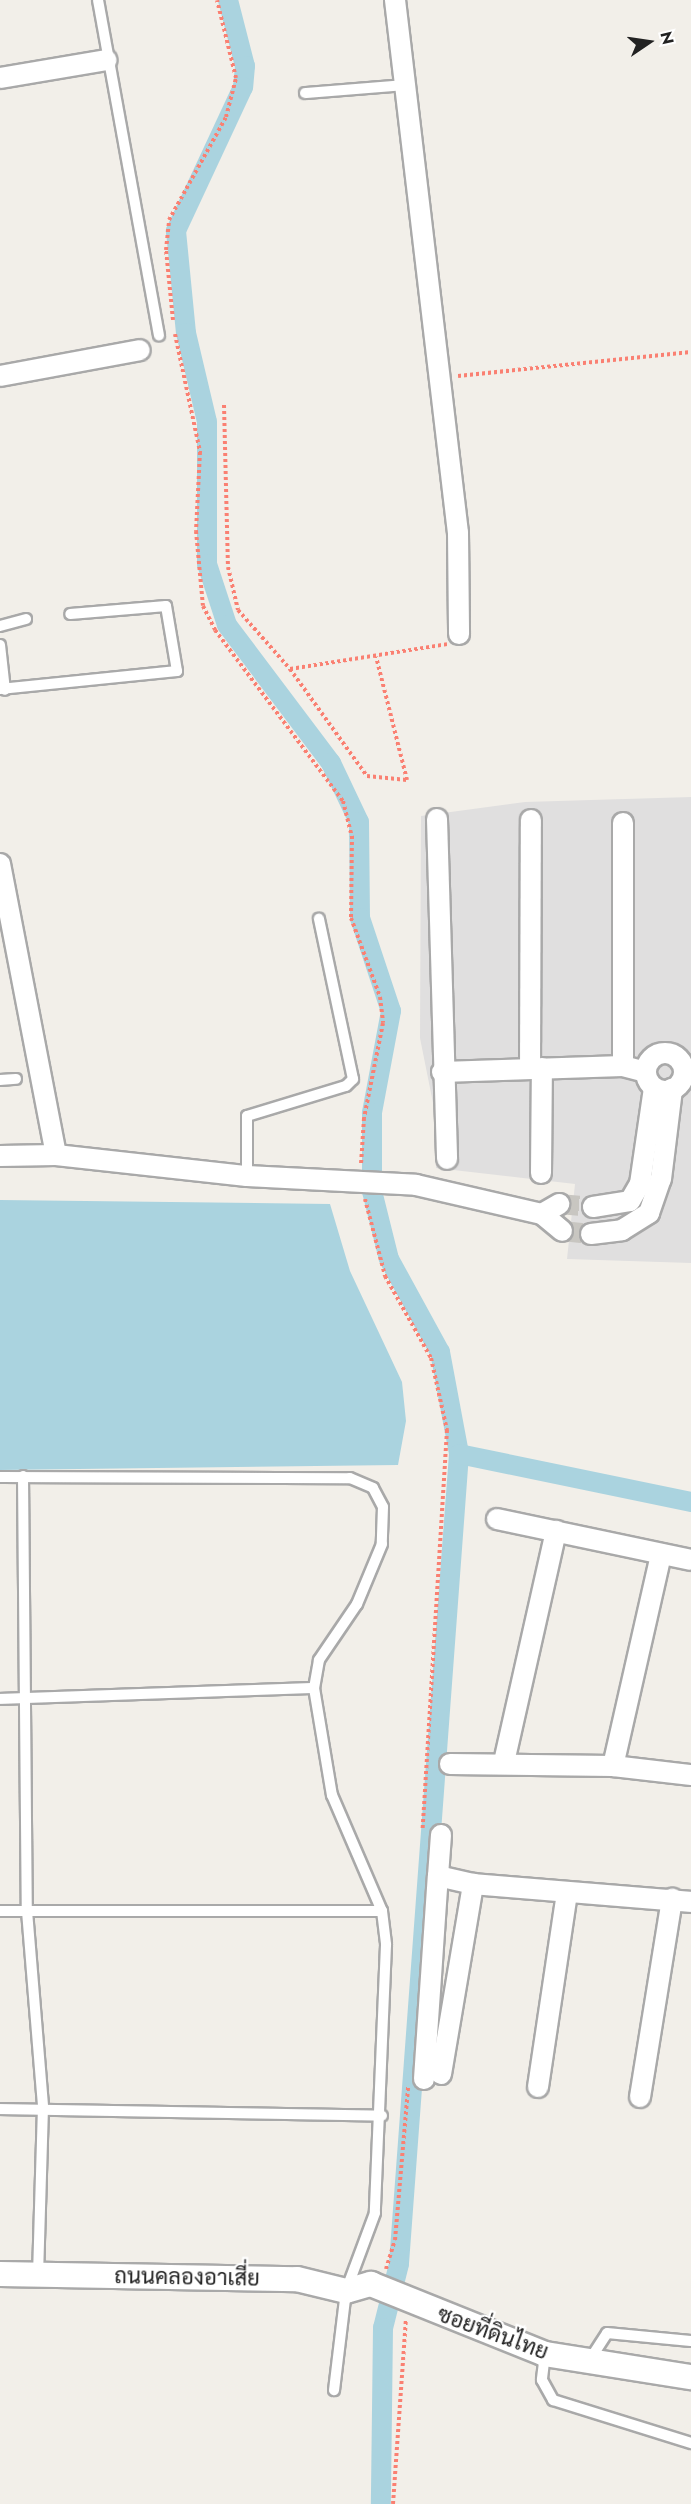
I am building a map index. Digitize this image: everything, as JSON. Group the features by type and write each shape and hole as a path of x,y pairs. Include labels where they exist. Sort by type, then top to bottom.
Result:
{"street":[{"path":"395,0 407,85 458,533 459,634"},
{"path":"0,78 106,60"},
{"path":"0,376 140,350"},
{"path":"437,819 442,1072 447,1159"},
{"path":"531,820 536,1068 542,1173"},
{"path":"623,823 623,1066"},
{"path":"0,864 56,1155"},
{"path":"593,1207 630,1200 640,1184 660,1053 672,1054 687,1068 657,1083"},
{"path":"442,1072 623,1066 657,1083"},
{"path":"591,1234 622,1230 649,1213 661,1179 657,1083"},
{"path":"0,1156 56,1155 247,1176 326,1176 416,1185 542,1214 562,1231"},
{"path":"542,1214 559,1204"},
{"path":"497,1519 691,1560"},
{"path":"504,1762 556,1531"},
{"path":"613,1766 661,1554"},
{"path":"450,1764 504,1762 613,1766 691,1775"},
{"path":"425,2077 438,1876 431,1837"},
{"path":"438,1876 473,1884 681,1900 640,2097"},
{"path":"425,2077 473,1884"},
{"path":"538,2087 567,1893"},
{"name":"ถนนคลองอาเสี่ย","path":"0,2274 297,2279 359,2288"},
{"name":"ซอยที่ดินไทย","path":"359,2288 406,2300 544,2354 691,2377"}],"lane":[{"path":"98,0 106,60 159,335"},
{"path":"305,93 407,85"},
{"path":"0,645 2,690 177,671 166,606 70,614"},
{"path":"0,626 26,619"},
{"path":"247,1176 247,1116 346,1086 353,1079 319,919"},
{"path":"0,1080 16,1079"},
{"path":"0,1477 267,1474 350,1478 373,1488 383,1507 382,1544 357,1604 319,1660 314,1688 332,1795 382,1911 382,2116 375,2214 334,2390"},
{"path":"23,1476 27,1911 43,2107 38,2275"},
{"path":"0,1699 314,1688"},
{"path":"0,1911 382,1911"},
{"path":"0,2109 43,2107 382,2116"},
{"path":"589,2362 607,2333 691,2341"},
{"path":"544,2354 542,2380 553,2400 691,2443"}],"path":[{"path":"217,0 235,66 232,98 166,236 178,363 200,452 196,531 202,598 215,630 320,768 348,819 354,852 351,918 380,997 383,1023 364,1118 362,1174"},
{"path":"440,378 691,352"},
{"path":"224,405 228,567 238,610 290,669 367,776 407,780 376,657"},
{"path":"290,669 444,645 459,634"},
{"path":"364,1191 385,1276 431,1358 447,1430 431,1837"},
{"path":"359,2288 392,2259 425,2077"},
{"path":"393,2504 406,2300"}],"shaded area":[{"path":"691,797 691,1263 567,1259 575,1184 436,1168 435,1113 420,1038 421,816 525,802"}],"water":[{"path":"0,1200 330,1204 350,1271 402,1382 406,1421 398,1465 0,1470"}],"waterway":[{"path":"228,0 245,66 243,87 176,231 186,333 207,422 207,564 227,625 331,763 359,822 360,918 391,1011 372,1113 372,1191 389,1259 440,1352 459,1454 399,2264 383,2328 381,2504"},
{"path":"459,1454 691,1502"}],"tunnel":[{"path":"559,1204 593,1207"},
{"path":"562,1231 591,1234"}]}
